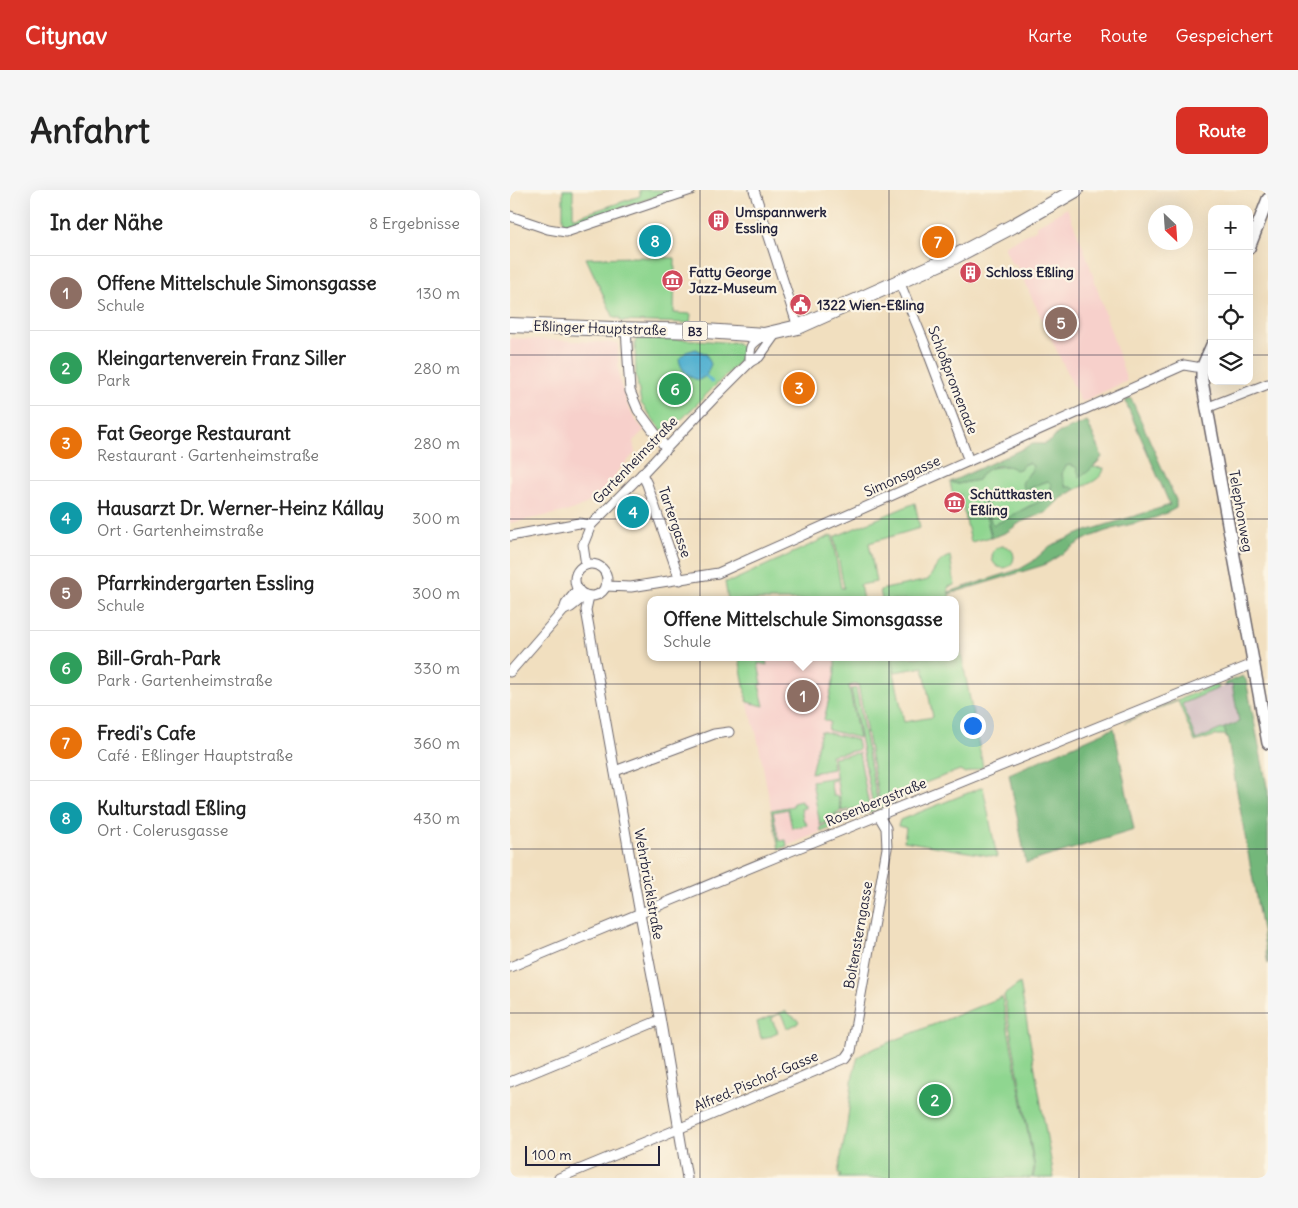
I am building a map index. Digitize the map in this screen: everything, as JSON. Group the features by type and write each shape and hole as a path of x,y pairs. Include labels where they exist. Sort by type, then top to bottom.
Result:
{"main road":[{"name":"Eßlinger Hauptstraße","path":"510,325 770,334 798,327 965,252 1076,190"}],"street":[{"path":"510,216 548,229 566,232 691,190"},
{"path":"754,190 798,327"},
{"path":"1253,238 1268,199"},
{"name":"Schloßpromenade","path":"899,281 969,462"},
{"path":"626,329 630,391 638,410 666,448"},
{"path":"736,333 750,348 750,362"},
{"path":"750,348 755,342 770,334"},
{"name":"Gartenheimstraße","path":"585,593 576,585 575,578 578,570 586,565 583,545 591,525 750,362 760,357 770,334"},
{"name":"Telephonweg","path":"1208,354 1202,368 1206,408 1268,743"},
{"name":"Simonsgasse","path":"605,586 631,587 718,574 1184,364 1202,368"},
{"path":"1206,408 1268,384"},
{"name":"Tartergasse","path":"642,474 680,580"},
{"path":"510,536 579,523 591,525"},
{"path":"586,565 598,566 605,572 607,581 605,586"},
{"name":"Gartenheimstraße","path":"510,672 564,610 566,604 585,593 600,593 605,586"},
{"name":"Wehrbrücklstraße","path":"585,593 586,610 687,1178"},
{"name":"Rosenbergstraße","path":"510,967 781,855 1254,664"},
{"path":"615,770 714,734 729,732"},
{"name":"Boltensterngasse","path":"846,1058 851,1051 887,848 886,828 879,816"},
{"path":"510,1082 660,1020"},
{"name":"Alfred-Pischof-Gasse","path":"558,1178 846,1058"}],"shaded area":[{"path":"1067,208 1087,257 1127,381 1081,402 1016,264 1012,265 1004,246 1037,229 1036,226"},
{"path":"510,338 618,343 620,383 634,418 644,430 633,441 635,453 616,473 621,478 600,496 569,511 510,523"},
{"path":"740,661 855,661 880,808 779,849 757,736 747,702"},
{"path":"1232,683 1239,722 1196,740 1182,704"}],"green space":[{"path":"563,190 573,190 573,218 640,196 640,190 669,190 669,192 565,226 563,219"},
{"path":"586,258 675,258 674,313 691,314 690,323 620,321 620,318 614,318"},
{"path":"637,338 736,343 740,345 743,353 736,365 671,430 661,430 641,403 636,375 635,342"},
{"path":"1131,398 1176,500 1176,508 1157,517 1105,531 1088,538 1044,565 949,594 949,592 1020,569 1032,562 1050,546 1083,532 1170,505 1126,403 1126,400"},
{"path":"1087,421 1102,457 1080,477 1076,467 1066,466 1062,474 1066,487 1072,487 1075,490 1059,500 1047,512 1021,522 1007,532 992,538 982,496 985,496 991,522 994,525 1051,495 1051,484 1048,481 1027,490 1024,488 1022,484 1033,466 1029,463 1015,470 1010,467 996,466 986,470 978,480 958,484 950,482 1033,444 1044,444 1051,441 1058,433"},
{"path":"1029,463 1033,466 1029,473 1027,490 1048,481 1051,484 1051,495 1041,502 1029,506 1008,519 993,525 985,496 981,496 991,537 971,542 960,494 953,496 950,482 958,484 978,480 982,473 990,468 1012,467"},
{"path":"1066,466 1076,467 1084,475 1092,467 1104,468 1097,479 1075,490 1066,487 1062,476"},
{"path":"915,503 920,528 869,543 876,582 860,585 862,596 727,596 725,582 732,581 832,535 841,588 844,588 834,537"},
{"path":"1003,546 1011,549 1014,557 1011,565 1003,568 995,565 992,557 995,549"},
{"path":"950,556 955,585 948,587 949,596 881,596 880,590 928,580 934,569"},
{"path":"959,642 983,767 965,773 960,770 914,787 914,794 821,832 820,827 825,825 835,815 880,806 858,684 849,686 859,738 828,730 830,722 824,720 835,673 835,661 892,661 904,722 933,717 923,667 895,672 893,661 959,661"},
{"path":"740,661 766,661 767,665 758,663 762,684 759,685 764,706 747,702"},
{"path":"1243,676 1246,680 1268,792 1268,964 1228,741 1224,728 1239,722 1232,684 1225,686 1226,683"},
{"path":"1218,685 1219,688 1182,704 1196,740 1224,728 1227,737 1217,735 1195,742 1178,701 1125,722"},
{"path":"856,688 878,805 873,806 851,689"},
{"path":"1114,728 1134,830 1026,863 1009,774"},
{"path":"821,731 857,740 859,750 831,755 833,769 811,773"},
{"path":"859,753 869,806 842,811 833,757"},
{"path":"835,777 835,780 830,781 833,796 838,796 841,811 820,825 812,781"},
{"path":"983,787 997,857 904,841 906,828 898,826 900,820"},
{"path":"801,801 802,805 805,805 805,808 801,809 804,822 807,825 792,828 788,809 773,812 779,841 786,840 787,846 779,849 771,810 793,806 793,803"},
{"path":"1020,983 1054,1178 1033,1178 1035,1168 1004,995"},
{"path":"1002,997 1034,1166 1032,1178 839,1178 841,1175 838,1173 847,1125 853,1074 858,1057 868,1051"},
{"path":"785,1011 799,1021 797,1024 787,1028 782,1016 779,1014 773,1017 772,1020 778,1032 772,1036 761,1038 757,1022"}],"water":[{"path":"696,349 706,354 711,364 706,376 699,380 686,373 681,367 679,359 686,352"}],"waterway":[{"path":"706,376 712,382"}],"place":[{"name":"Umspannwerk Essling","path":"719,220"},
{"name":"Kulturstadl Eßling","path":"655,241"},
{"name":"Fredi's Cafe","path":"938,242"},
{"name":"Schloss Eßling","path":"970,272"},
{"name":"Fatty George Jazz-Museum","path":"673,280"},
{"name":"1322 Wien-Eßling","path":"801,305"},
{"name":"Pfarrkindergarten Essling","path":"1061,323"},
{"name":"Fat George Restaurant","path":"799,388"},
{"name":"Bill-Grah-Park","path":"675,389"},
{"name":"Schüttkasten Eßling","path":"954,502"},
{"name":"Hausarzt Dr. Werner-Heinz Kállay","path":"633,512"},
{"name":"Offene Mittelschule Simonsgasse","path":"803,696"},
{"name":"Kleingartenverein Franz Siller","path":"935,1100"}]}
